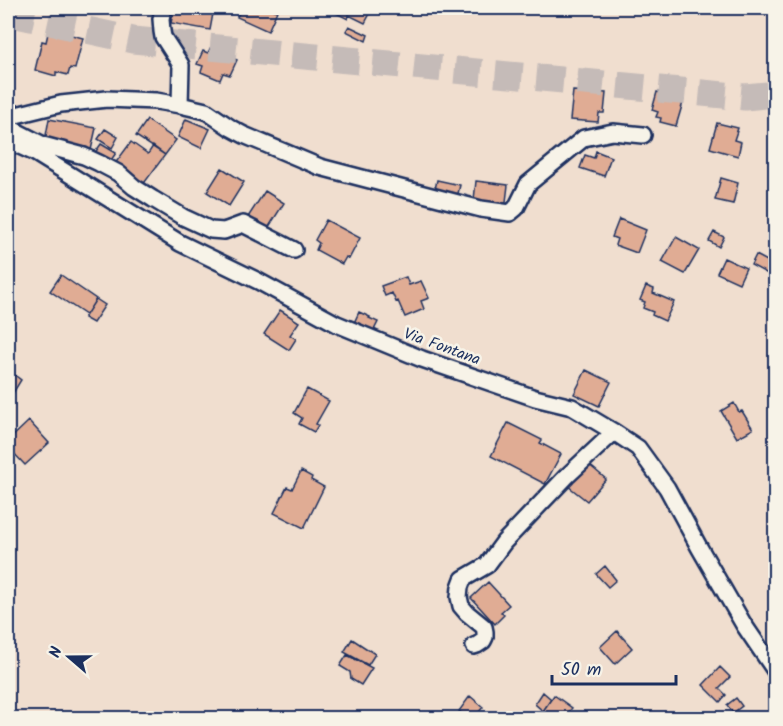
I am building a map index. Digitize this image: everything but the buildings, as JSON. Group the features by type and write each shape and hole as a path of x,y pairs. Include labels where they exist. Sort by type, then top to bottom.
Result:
{"street":[{"path":"163,8 161,19 163,37 181,65 180,105"},
{"path":"8,117 61,104 107,99 156,101 180,105 206,111 244,135 320,167 481,209 510,213 516,208 528,184 584,138 614,132 643,135"},
{"path":"8,127 43,145 84,156 99,163 118,173 143,193 183,217 211,230 224,231 243,224 294,250"},
{"name":"Via Fontana","path":"8,142 35,153 180,243 258,281 337,324 422,360 535,398 572,407 638,448 667,488 744,625 776,672"},
{"path":"474,646 483,641 485,632 484,627 461,606 459,597 463,579 487,565 504,542 567,476 614,432"}],"tunnel":[{"path":"8,13 133,40 745,97 776,94"}]}
